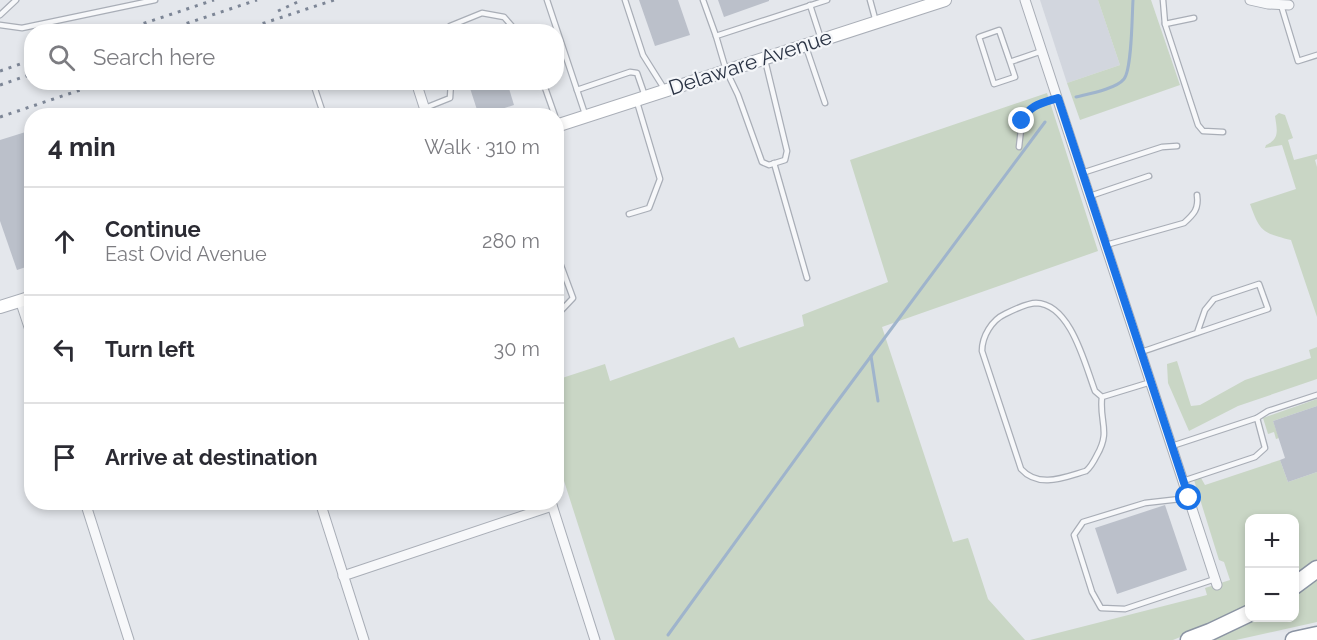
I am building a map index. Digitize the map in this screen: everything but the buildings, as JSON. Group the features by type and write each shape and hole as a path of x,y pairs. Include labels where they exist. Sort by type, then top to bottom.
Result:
{"highway":[{"path":"1299,582 1317,569"},
{"path":"1189,640 1245,615"},
{"path":"1294,640 1317,635"}],"main road":[{"name":"Delaware Avenue","path":"564,120 585,116 945,0"},
{"path":"0,307 24,299"}],"street":[{"path":"1026,0 1216,582"},
{"path":"1250,0 1285,5"},
{"path":"419,90 425,108"},
{"path":"88,510 129,640"},
{"path":"323,510 364,640"},
{"path":"344,576 534,510"},
{"path":"553,510 594,638 582,640"}],"lane":[{"path":"0,15 16,0"},
{"path":"41,24 155,0"},
{"path":"547,0 555,24"},
{"path":"625,0 644,55 665,90"},
{"path":"703,0 726,70 738,95 762,162 769,165 785,160 787,151 765,57"},
{"path":"716,36 827,0"},
{"path":"870,0 876,22"},
{"path":"1163,0 1166,24 1198,125 1203,131 1223,132"},
{"path":"810,5 821,39"},
{"path":"1285,5 1298,61 1317,55"},
{"path":"455,24 482,13 504,17 510,24"},
{"path":"1166,24 1194,18"},
{"path":"0,25 24,28"},
{"path":"999,30 1010,62 1015,77 994,84 979,37 999,30"},
{"path":"805,44 825,103"},
{"path":"564,51 585,116"},
{"path":"1010,62 1042,51"},
{"path":"577,90 630,72 637,73 660,179 649,208 629,214"},
{"path":"315,90 321,108"},
{"path":"433,108 450,98 450,90"},
{"path":"546,90 552,108"},
{"path":"1019,147 1022,121 1026,112 1034,105 1058,98"},
{"path":"1082,173 1162,147 1177,146"},
{"path":"774,163 807,278"},
{"path":"1090,196 1149,176"},
{"path":"1106,245 1184,223 1194,215 1198,206 1197,195"},
{"path":"564,274 573,298 564,308"},
{"path":"1141,352 1268,309 1259,284 1214,299 1205,310 1197,333"},
{"path":"1032,303 1047,307 1066,322 1073,334 1095,391 1102,398 1101,407 1106,436 1090,468 1050,481 1034,478 1025,473 1021,469 982,351 987,331 1003,315 1032,303"},
{"path":"1102,398 1151,382"},
{"path":"1172,446 1317,395"},
{"path":"1183,482 1255,457 1265,448 1257,418"},
{"path":"1189,498 1145,503 1083,522 1074,535 1092,592 1101,608 1125,609 1216,582"}],"shaded area":[{"path":"1040,0 1098,0 1120,65 1067,83"}],"green space":[{"path":"1098,0 1151,0 1180,85 1080,120 1067,83 1120,65"},
{"path":"1047,93 1098,251 882,327 953,542 968,538 988,599 1025,640 615,640 564,481 564,377 605,364 610,381 734,337 739,348 804,326 802,315 888,282 850,160"},
{"path":"1279,113 1285,115 1293,138 1288,140 1294,160 1317,154 1315,160 1317,167 1317,317 1291,240 1264,230 1250,204 1296,189 1282,145 1265,148 1276,137 1275,116"},
{"path":"1317,347 1317,379 1238,406 1189,431 1168,383 1167,364 1177,361 1191,406 1200,405 1245,380 1311,358 1309,350"},
{"path":"1317,399 1317,406 1273,421 1279,438 1276,439 1274,432 1268,434 1263,418"},
{"path":"1280,460 1288,482 1317,472 1317,560 1299,574 1299,514 1245,514 1245,606 1217,622 1173,640 1030,640 1207,595 1205,588 1230,580 1224,562 1219,560 1194,480 1201,478 1205,485"},
{"path":"1317,576 1317,622 1236,640 1216,640 1215,636 1245,621 1299,622 1299,589"}],"waterway":[{"path":"1076,97 1108,88 1124,79 1129,65 1133,0"},
{"path":"668,635 831,410 1045,122"},
{"path":"871,356 878,401"}],"railway":[{"path":"142,24 214,0"},
{"path":"185,24 257,0"},
{"path":"278,11 302,0"},
{"path":"261,24 334,0"},
{"path":"0,71 24,63"},
{"path":"0,85 24,77"},
{"path":"27,108 80,90"},
{"path":"0,117 24,109"}],"route":[{"path":"1022,121 1026,112 1034,105 1058,98 1189,498"}]}
